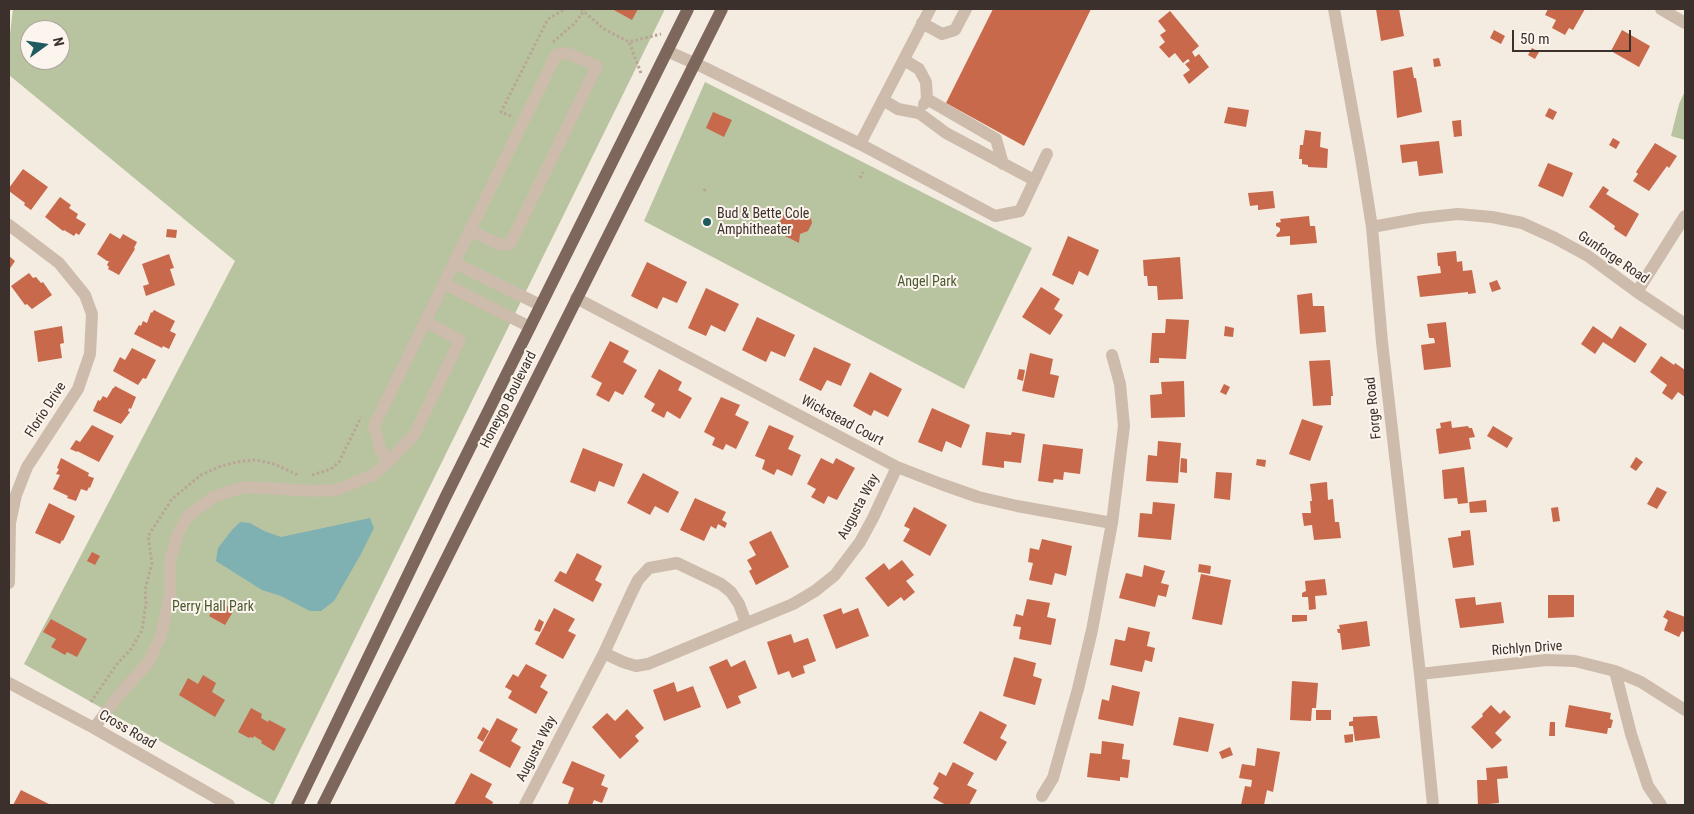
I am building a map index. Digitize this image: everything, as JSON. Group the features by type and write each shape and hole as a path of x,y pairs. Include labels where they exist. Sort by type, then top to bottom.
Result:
{"main road":[{"name":"Honeygo Boulevard","path":"297,805 446,496 688,9"},
{"name":"Honeygo Boulevard","path":"323,805 722,9"}],"street":[{"path":"860,144 930,9"},
{"path":"922,23 942,34 955,30 966,9"},
{"name":"Forge Road","path":"1334,9 1362,158 1372,227 1382,342 1433,805"},
{"path":"1661,9 1685,23"},
{"path":"667,51 860,144 995,216 1020,211 1046,154"},
{"path":"388,462 381,451 374,426 556,55 567,53 598,66 510,244 501,245 471,231"},
{"path":"904,60 919,68 926,82 927,99 919,113"},
{"path":"927,99 996,139 1003,164"},
{"path":"883,100 898,109 919,113 946,133 1034,180"},
{"name":"Gunforge Road","path":"1372,227 1421,218 1458,214 1492,217 1522,224 1555,238 1588,256 1685,324"},
{"path":"1637,292 1685,216"},
{"name":"Florio Drive","path":"9,225 58,263 85,295 92,314 90,354 78,390 27,467 16,495 10,523 9,583"},
{"path":"455,263 540,305"},
{"path":"444,284 530,327"},
{"name":"Wickstead Court","path":"576,298 897,467 978,497 1112,523"},
{"path":"94,728 119,695 148,663 161,636 170,595 170,560 179,531 188,516 212,498 230,491 247,488 336,490 373,475 414,435 460,340 426,322"},
{"path":"1042,796 1053,778 1078,689 1092,630 1112,523 1124,426 1120,384 1112,355"},
{"name":"Augusta Way","path":"604,653 636,666 648,664 793,604 835,575 860,542 874,518 897,467"},
{"name":"Augusta Way","path":"525,805 604,653 638,580 649,568 677,563 721,584 731,592 739,604 746,623"},
{"name":"Richlyn Drive","path":"1420,674 1546,660 1575,661 1615,671 1642,682 1685,710"},
{"path":"1615,671 1631,734 1648,786 1660,805"},
{"name":"Cross Road","path":"9,683 94,728 229,805"}],"path":[{"path":"517,109 513,118 501,112 548,19 565,9"},
{"path":"548,47 575,23 583,10 604,29 629,42 642,75"},
{"path":"629,42 664,33"},
{"path":"860,178 864,172"},
{"path":"308,476 331,469 339,462 363,414"},
{"path":"91,702 117,664 132,649 142,630 146,603 145,590 152,563 148,536 172,499 201,475 221,466 242,461 256,460 274,464 300,476"}],"green space":[{"name":"Perry Hall Park","path":"13,9 665,9 273,805 24,664 235,261 9,75 9,43"},
{"name":"Angel Park","path":"705,82 1032,248 964,389 644,221"},
{"path":"1685,91 1685,140 1671,136 1679,104"}],"water":[{"path":"370,518 374,528 361,554 334,601 321,611 310,611 281,596 262,590 216,561 218,548 240,522 250,523 264,531 281,537"}],"building":[{"path":"612,9 638,9 632,20"},
{"path":"993,9 1091,9 1024,146 946,103"},
{"path":"1376,9 1399,9 1404,36 1381,41"},
{"path":"1548,9 1585,9 1573,30 1569,28 1565,35 1552,28 1556,20 1545,15"},
{"path":"1170,11 1199,46 1192,52 1195,57 1199,54 1209,67 1189,84 1183,75 1190,70 1185,64 1190,61 1188,59 1183,63 1175,53 1169,58 1159,47 1165,42 1160,35 1166,31 1158,21"},
{"path":"1494,30 1505,36 1501,44 1490,38"},
{"path":"1622,30 1650,46 1639,67 1611,51"},
{"path":"1532,48 1539,52 1535,59 1528,55"},
{"path":"1439,58 1441,66 1434,67 1433,59"},
{"path":"1412,67 1414,78 1416,78 1422,112 1397,118 1393,71"},
{"path":"1228,107 1249,110 1246,127 1224,123"},
{"path":"1549,108 1557,112 1553,120 1545,116"},
{"path":"713,112 732,120 724,137 706,128"},
{"path":"1461,120 1462,136 1454,137 1452,121"},
{"path":"1305,130 1321,132 1320,147 1328,149 1327,168 1308,167 1308,165 1302,164 1302,159 1299,159 1300,145 1303,145"},
{"path":"1613,138 1620,142 1616,149 1609,145"},
{"path":"1439,141 1443,173 1419,176 1417,161 1402,163 1400,145"},
{"path":"1655,143 1677,156 1669,168 1667,166 1649,191 1633,181 1638,174 1636,172"},
{"path":"1548,163 1573,173 1563,197 1538,186"},
{"path":"23,169 48,187 31,210 9,191 9,188"},
{"path":"1603,186 1609,190 1606,194 1639,214 1626,237 1614,229 1615,226 1589,207"},
{"path":"1273,191 1275,208 1258,210 1258,205 1250,206 1248,193"},
{"path":"60,197 71,205 69,208 78,214 76,218 86,224 79,235 76,233 74,236 63,231 45,217"},
{"path":"788,207 792,212 802,209 810,214 812,223 808,231 800,234 799,243 785,236 780,221"},
{"path":"1309,216 1310,226 1315,226 1317,243 1290,245 1290,236 1277,237 1276,235 1280,228 1276,226 1276,223 1281,222 1280,219"},
{"path":"167,229 177,230 176,238 166,237"},
{"path":"110,233 120,239 123,234 137,242 135,249 119,275 108,269 109,261 97,254"},
{"path":"1068,236 1099,250 1088,276 1079,271 1073,285 1052,275"},
{"path":"1456,251 1457,262 1462,261 1463,271 1472,270 1476,293 1468,294 1468,292 1420,297 1417,276 1441,273 1440,266 1438,266 1437,253"},
{"path":"169,254 174,268 170,269 175,285 146,296 143,286 149,284 142,264"},
{"path":"9,256 15,261 9,270"},
{"path":"1180,257 1183,299 1158,300 1157,286 1148,286 1147,276 1144,276 1143,260"},
{"path":"647,262 687,282 677,303 663,297 657,309 631,296"},
{"path":"29,273 33,278 36,277 41,283 43,282 52,295 32,309 27,304 25,305 11,286"},
{"path":"1497,280 1501,289 1492,292 1489,283"},
{"path":"1041,287 1060,299 1054,309 1063,315 1050,335 1022,317"},
{"path":"706,288 739,304 725,332 711,325 706,336 688,328"},
{"path":"1312,293 1313,306 1324,306 1326,332 1300,334 1297,295"},
{"path":"154,310 175,321 170,331 176,334 169,349 163,346 162,348 134,334 143,321 147,323 151,312"},
{"path":"757,317 795,335 785,357 771,351 766,362 742,350"},
{"path":"1166,319 1189,320 1186,359 1159,358 1159,363 1150,363 1152,333 1165,333"},
{"path":"1446,322 1451,367 1424,370 1421,345 1435,343 1434,338 1429,338 1427,324"},
{"path":"62,326 64,343 60,344 62,358 38,362 34,331"},
{"path":"1225,326 1234,328 1233,337 1224,336"},
{"path":"1593,326 1612,339 1620,326 1647,344 1635,363 1603,342 1595,354 1581,344"},
{"path":"610,341 629,351 623,362 637,370 623,395 615,391 609,402 596,395 602,383 591,377"},
{"path":"814,347 851,364 841,386 827,380 821,391 799,380"},
{"path":"132,348 156,360 146,379 143,378 138,385 113,371 120,357 125,360"},
{"path":"1030,353 1053,359 1050,374 1059,376 1054,398 1022,391"},
{"path":"1661,356 1685,370 1685,397 1678,392 1672,400 1662,393 1667,385 1650,372"},
{"path":"1330,360 1333,396 1331,396 1331,405 1313,406 1309,361"},
{"path":"659,369 682,382 678,390 692,398 680,419 667,411 664,418 651,411 655,404 644,397"},
{"path":"1019,369 1025,370 1023,381 1017,379"},
{"path":"870,372 902,389 888,417 874,410 871,416 853,406"},
{"path":"1184,381 1185,417 1151,418 1150,395 1162,394 1161,382"},
{"path":"1224,384 1230,387 1226,395 1220,392"},
{"path":"115,386 136,397 131,409 129,408 128,411 130,412 121,424 93,411 98,400 100,401 103,396 107,398"},
{"path":"721,397 740,405 735,415 749,422 736,449 726,444 723,450 712,445 715,438 704,432"},
{"path":"932,408 970,425 961,448 946,441 942,452 918,442"},
{"path":"1302,419 1323,426 1310,461 1289,454"},
{"path":"1451,421 1452,428 1468,426 1472,428 1475,437 1469,438 1471,449 1439,454 1436,429 1441,428 1440,423"},
{"path":"92,425 114,436 99,462 70,449 76,440 80,442"},
{"path":"769,425 794,436 788,449 801,455 792,476 777,469 774,475 762,469 765,460 755,456"},
{"path":"1493,426 1513,438 1507,448 1487,436"},
{"path":"986,432 1011,435 1012,432 1025,434 1021,463 1004,461 1004,468 982,465"},
{"path":"1158,441 1181,443 1178,483 1146,481 1148,455 1157,456"},
{"path":"1043,444 1083,449 1080,474 1064,472 1063,480 1054,479 1053,483 1038,481"},
{"path":"583,448 623,464 614,487 599,481 595,492 570,482"},
{"path":"1636,457 1643,462 1636,471 1630,467"},
{"path":"61,458 89,473 88,476 94,478 87,491 81,489 76,501 67,498 68,496 53,489 60,475 56,474"},
{"path":"821,458 833,464 836,458 855,468 837,500 828,496 824,504 811,497 816,489 807,484"},
{"path":"1181,458 1187,459 1187,473 1180,472"},
{"path":"1257,459 1266,460 1265,467 1256,465"},
{"path":"1464,467 1468,503 1458,504 1457,498 1444,499 1442,470"},
{"path":"1216,472 1232,473 1230,500 1214,498"},
{"path":"643,473 679,492 668,513 655,506 650,515 627,503"},
{"path":"1327,482 1328,500 1333,499 1335,522 1339,522 1341,538 1314,540 1312,525 1304,526 1302,513 1311,513 1310,484"},
{"path":"1657,487 1667,492 1657,509 1647,504"},
{"path":"695,498 726,512 722,520 727,523 725,528 718,524 716,529 711,526 704,541 680,530"},
{"path":"1486,500 1487,512 1470,513 1469,502"},
{"path":"1153,502 1175,504 1171,540 1138,537 1140,513 1152,514"},
{"path":"49,503 75,516 60,544 35,533"},
{"path":"914,507 947,525 930,556 903,541 910,529 904,526"},
{"path":"1558,507 1560,521 1553,522 1551,508"},
{"path":"1470,530 1474,565 1453,568 1448,538 1461,536 1461,531"},
{"path":"771,531 789,567 756,585 749,571 752,569 747,560 756,555 749,542"},
{"path":"1042,539 1072,546 1066,576 1055,573 1052,585 1029,580 1033,563 1028,562 1030,548 1039,550"},
{"path":"92,552 100,556 95,565 87,561"},
{"path":"577,553 602,566 595,580 602,584 593,602 554,581 560,571 566,574"},
{"path":"902,560 914,575 906,581 915,592 904,601 901,597 888,607 865,578 884,563 889,570"},
{"path":"1199,564 1211,566 1210,574 1198,572"},
{"path":"1144,565 1165,571 1161,583 1169,585 1166,597 1158,595 1155,607 1119,598 1126,573 1142,577"},
{"path":"1201,574 1231,580 1222,625 1192,619"},
{"path":"1325,579 1327,595 1315,596 1316,609 1309,610 1308,597 1302,597 1302,593 1306,591 1305,581"},
{"path":"1548,595 1574,595 1574,617 1548,618"},
{"path":"1475,597 1476,605 1501,602 1504,623 1460,628 1455,599"},
{"path":"1027,599 1050,603 1047,617 1056,619 1051,645 1019,639 1021,627 1013,626 1016,614 1023,616"},
{"path":"218,601 234,610 225,625 209,616"},
{"path":"554,608 575,619 568,631 576,635 563,659 535,644"},
{"path":"841,608 843,614 858,608 869,636 836,649 823,615"},
{"path":"1667,610 1685,617 1685,633 1682,631 1679,637 1664,630 1668,620 1663,617"},
{"path":"1292,615 1307,615 1307,621 1292,622"},
{"path":"51,619 87,639 77,657 67,652 65,655 51,647 56,639 43,632"},
{"path":"539,619 544,622 540,632 534,630"},
{"path":"1367,621 1370,646 1342,650 1340,633 1338,633 1337,629 1340,629 1339,625"},
{"path":"1128,627 1150,632 1147,646 1155,648 1152,662 1145,660 1142,672 1110,665 1115,639 1125,641"},
{"path":"791,634 794,643 808,638 816,661 803,666 805,673 792,678 789,671 778,675 767,642"},
{"path":"1014,657 1036,663 1033,676 1042,679 1035,705 1003,696"},
{"path":"727,659 731,667 745,660 757,688 738,696 741,703 727,709 709,667"},
{"path":"526,664 547,675 540,687 548,692 536,714 508,698 512,691 505,687 513,674 518,677"},
{"path":"203,675 216,683 212,692 225,700 215,717 179,695 188,678 198,684"},
{"path":"1292,681 1318,683 1316,708 1312,708 1311,721 1290,720"},
{"path":"674,682 677,692 693,686 701,707 664,721 653,690"},
{"path":"1112,685 1140,692 1133,726 1098,719 1102,699 1109,701"},
{"path":"1491,705 1500,714 1504,710 1511,717 1495,733 1502,740 1492,749 1471,727"},
{"path":"1569,705 1611,713 1610,719 1613,720 1611,728 1608,728 1607,734 1565,727"},
{"path":"251,708 262,714 261,718 286,729 274,751 254,736 249,738 238,732"},
{"path":"627,709 644,728 635,736 639,741 620,759 592,727 607,713 615,721"},
{"path":"1316,710 1331,710 1331,720 1316,720"},
{"path":"980,711 1007,725 1000,738 1007,742 996,761 963,743"},
{"path":"1377,716 1380,738 1355,741 1353,726 1349,726 1349,722 1353,721 1353,717"},
{"path":"1179,717 1214,724 1208,752 1173,745"},
{"path":"497,718 518,729 511,741 521,747 510,768 479,751"},
{"path":"1550,722 1555,722 1555,736 1549,736"},
{"path":"483,727 489,731 483,742 477,738"},
{"path":"1353,734 1353,742 1345,743 1344,735"},
{"path":"1102,741 1124,744 1122,759 1130,760 1128,778 1120,777 1120,781 1087,777 1090,753 1101,754"},
{"path":"1230,747 1233,755 1222,759 1219,752"},
{"path":"1257,748 1280,752 1273,792 1267,790 1264,805 1241,805 1245,786 1251,787 1252,780 1239,778 1242,764 1255,766"},
{"path":"572,761 605,775 601,785 608,788 602,803 594,800 592,805 568,804 574,788 562,783"},
{"path":"953,762 974,773 967,785 977,790 969,805 946,805 933,798 939,788 933,784 939,772 946,776"},
{"path":"1507,766 1508,778 1497,779 1499,803 1478,805 1477,780 1487,780 1486,768"},
{"path":"471,773 492,784 485,797 493,802 492,805 454,805"},
{"path":"21,790 49,804 13,805"}],"place":[{"name":"Bud & Bette Cole Amphitheater","path":"707,222"}]}
